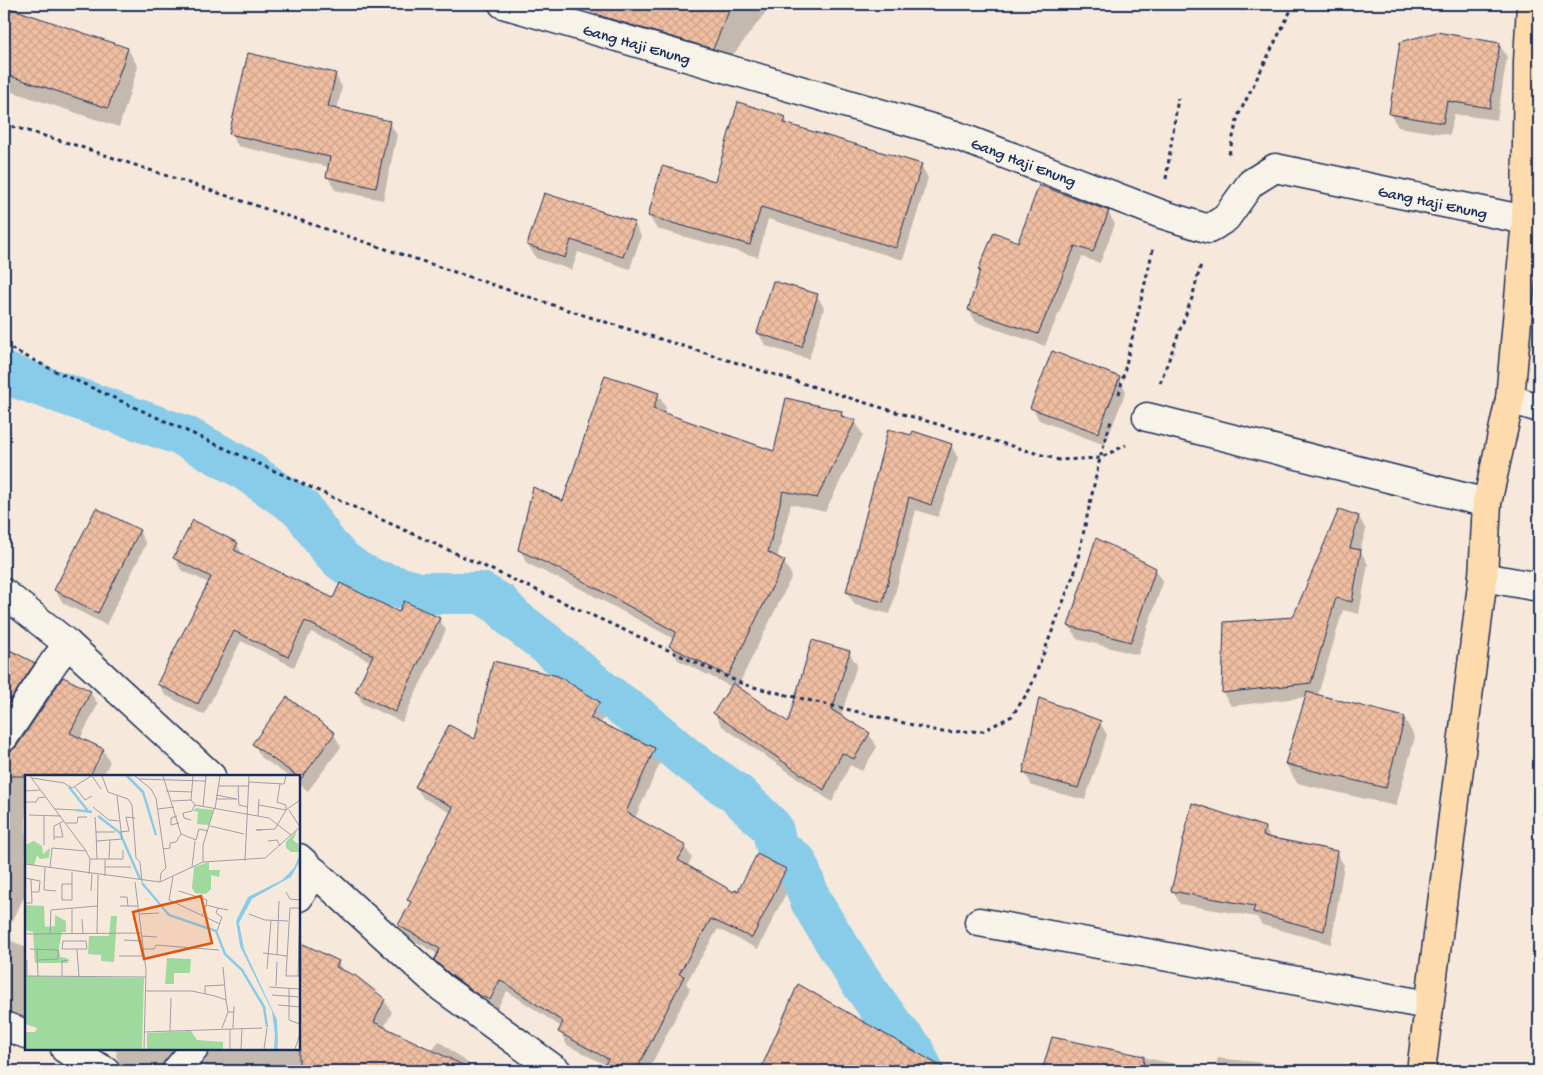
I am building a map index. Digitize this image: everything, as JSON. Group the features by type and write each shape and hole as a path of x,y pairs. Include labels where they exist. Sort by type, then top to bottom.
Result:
{"main road":[{"path":"1420,1071 1483,577 1487,503 1510,399 1526,220 1534,63 1531,4"}],"street":[{"name":"Gang Haji Enung","path":"503,4 955,135 1161,214 1209,229 1226,218 1250,184 1275,168 1526,220"},
{"path":"1510,399 1539,408"},
{"path":"1147,417 1487,503"},
{"path":"1483,577 1539,587"},
{"path":"4,593 68,644 210,775"},
{"path":"4,738 68,644"},
{"path":"300,893 307,865 441,986 557,1071"},
{"path":"979,922 1428,1005"},
{"path":"4,1026 25,1034"},
{"path":"67,1050 106,1071"},
{"path":"176,1071 193,1050"}],"path":[{"path":"1226,163 1238,116 1294,4"},
{"path":"1118,397 1161,214 1178,98"},
{"path":"4,124 74,145 570,311 869,404 1059,460 1100,458 1129,444 1147,417 1192,298 1209,229"},
{"path":"4,345 55,371 745,685 942,732 983,731 1012,716 1030,689 1075,571 1100,458 1113,414"}],"building":[{"path":"574,4 732,4 713,49 604,17"},
{"path":"4,6 128,48 108,108 4,74"},
{"path":"1437,32 1500,43 1490,108 1447,101 1443,123 1389,114 1400,42"},
{"path":"248,53 336,73 328,107 390,121 376,188 326,177 330,157 229,134"},
{"path":"738,102 786,117 784,123 922,164 896,248 761,207 750,245 648,216 662,166 715,181"},
{"path":"1039,185 1109,211 1093,252 1075,246 1038,334 968,310 980,270 978,270 994,232 1018,242"},
{"path":"544,193 635,222 623,257 571,240 565,258 527,245"},
{"path":"773,281 818,294 802,347 757,333"},
{"path":"1052,351 1120,377 1098,433 1030,408"},
{"path":"605,375 659,393 653,409 774,451 786,398 842,411 841,416 856,420 817,498 783,491 768,552 785,561 728,676 669,646 676,632 572,575 518,550 533,487 563,501"},
{"path":"888,429 911,435 913,431 952,444 931,505 909,497 883,602 846,592"},
{"path":"96,508 140,530 98,613 54,590"},
{"path":"1339,509 1359,516 1350,548 1361,550 1352,602 1336,598 1311,683 1222,693 1224,622 1293,617"},
{"path":"193,520 238,543 234,550 333,598 340,583 399,612 404,601 440,618 395,712 355,692 373,655 305,621 288,657 234,631 198,704 157,684 211,577 173,558"},
{"path":"1096,538 1156,568 1131,642 1068,626"},
{"path":"812,640 850,651 832,710 870,733 854,759 842,753 824,790 713,713 733,683 788,722"},
{"path":"4,647 35,663 4,709"},
{"path":"493,661 558,676 600,702 590,718 655,748 626,812 686,846 678,860 734,892 735,890 738,891 757,854 786,869 752,938 711,919 679,974 684,976 636,1071 601,1071 608,1059 558,1032 563,1022 500,980 490,1000 477,994 434,960 440,949 398,925 411,902 407,900 453,807 415,787 449,725 475,739"},
{"path":"63,677 91,691 70,733 104,749 91,775 4,776 4,753 11,751 17,746"},
{"path":"1307,692 1405,717 1386,788 1285,764"},
{"path":"287,697 335,733 301,779 300,775 295,775 252,744"},
{"path":"1039,698 1101,721 1078,788 1023,773"},
{"path":"1192,803 1265,827 1263,836 1337,851 1324,931 1253,912 1255,906 1171,891"},
{"path":"300,942 339,961 336,967 356,976 385,999 374,1022 475,1071 299,1071"},
{"path":"798,984 949,1071 760,1071"},
{"path":"1052,1037 1144,1056 1143,1071 1042,1071"}],"waterway":[{"path":"4,373 184,436 241,467 302,509 327,545 340,559 357,572 376,581 419,593 481,593 500,604 514,619 603,692 637,716 686,758 738,795 772,828 777,848 796,862 811,901 822,920 857,976 894,1028 913,1050 923,1071"}]}
